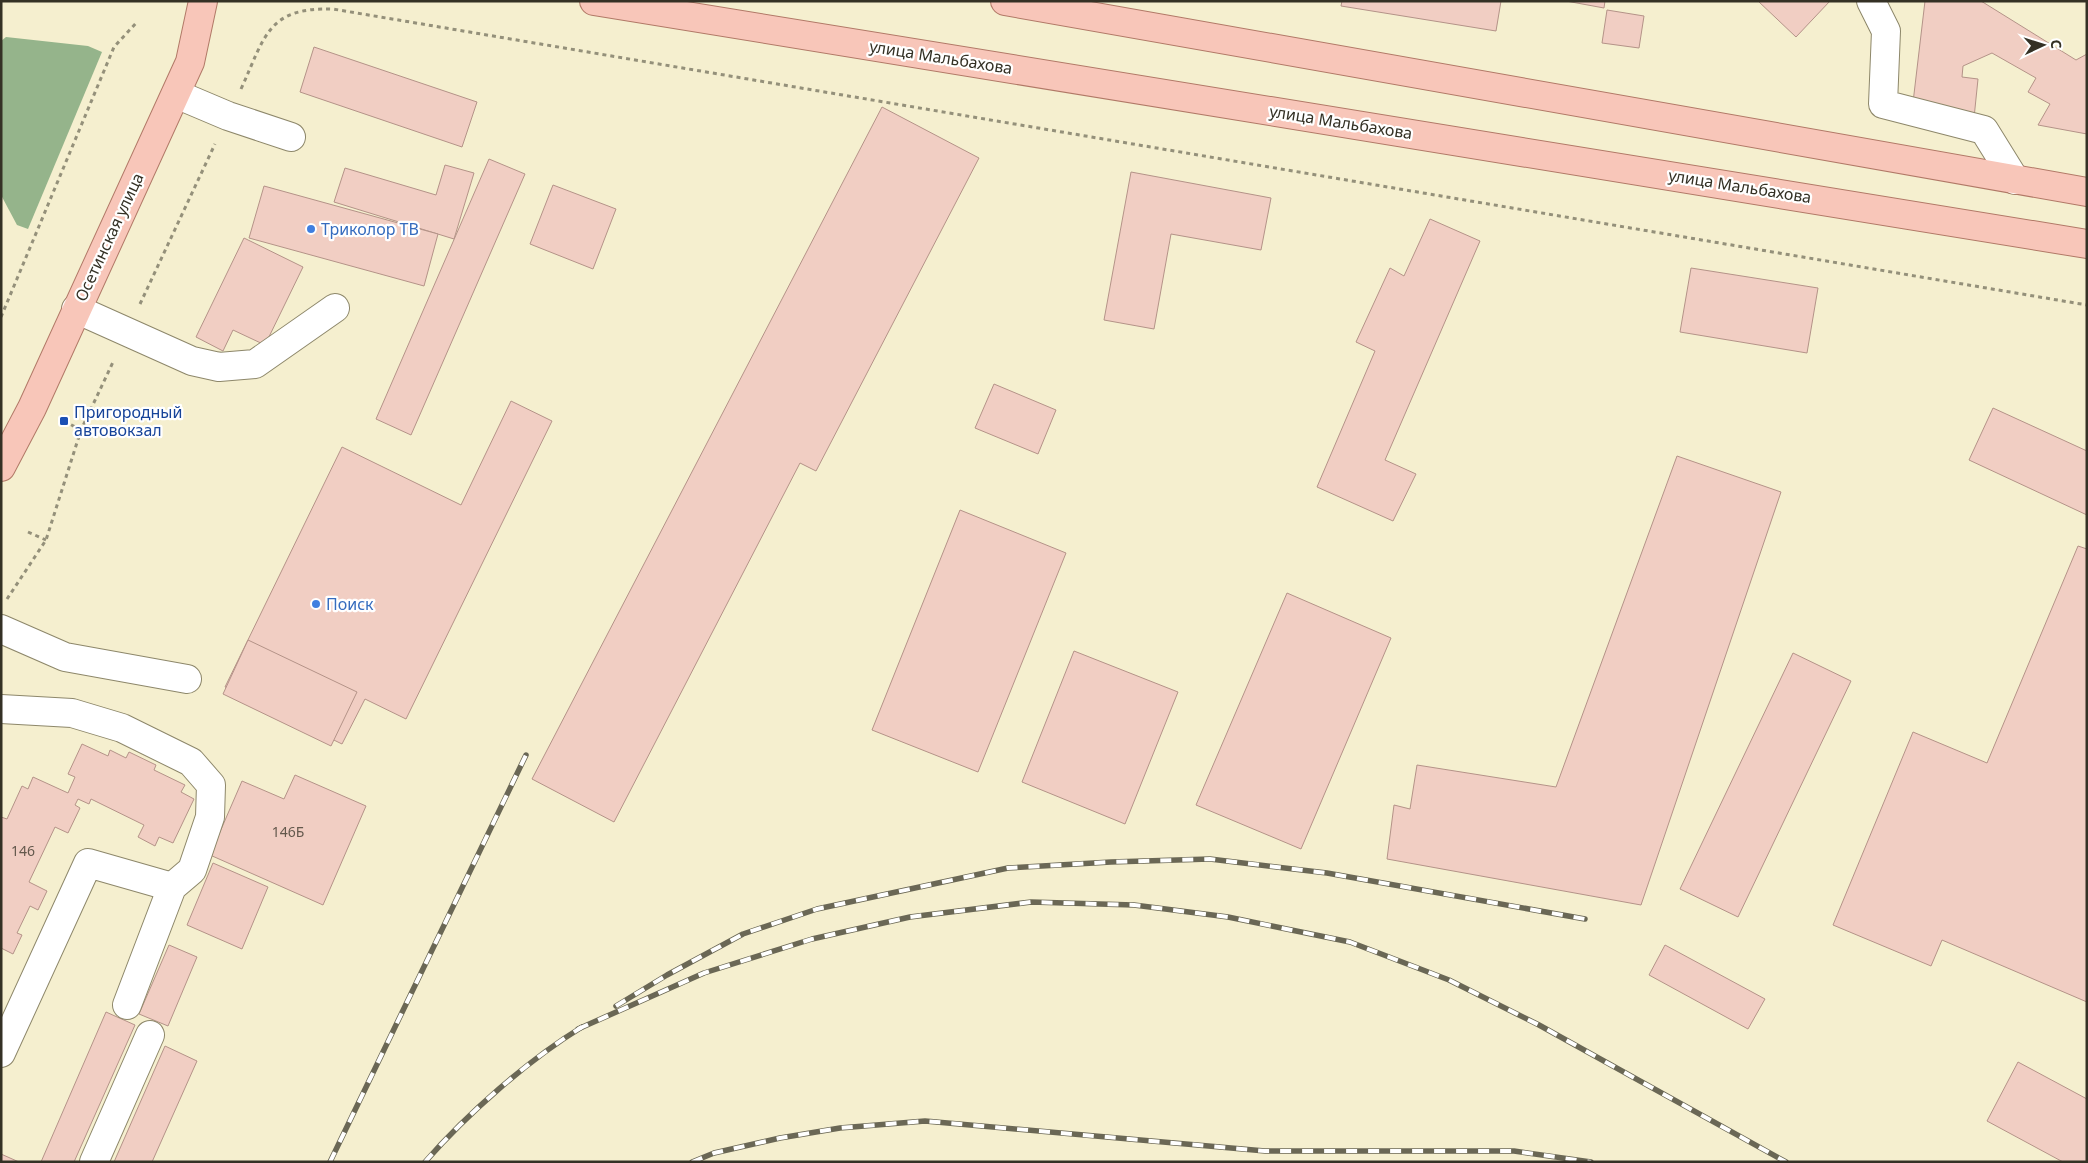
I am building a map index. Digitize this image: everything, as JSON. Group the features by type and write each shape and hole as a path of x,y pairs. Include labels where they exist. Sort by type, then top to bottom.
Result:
{"main road":[{"name":"Осетинская улица","path":"1,467 32,408 190,62 203,1"},
{"name":"улица Мальбахова","path":"594,1 2087,244"},
{"path":"1005,1 2087,192"}],"lane":[{"path":"1871,1 1886,31 1884,104 1984,130 2015,180"},
{"path":"176,94 228,116 291,137"},
{"path":"76,309 192,362 219,368 255,364 335,308"},
{"path":"1,629 65,658 187,678"},
{"path":"1,708 72,713 122,728 191,762 211,785 210,817 192,870 172,887 127,1005"},
{"path":"1,1053 88,863 172,887"},
{"path":"94,1162 150,1036"}],"path":[{"path":"289,14 310,9 333,10 2087,304"},
{"path":"1,317 114,46 137,22"},
{"path":"64,421 82,430"},
{"path":"28,532 46,540"}],"green space":[{"path":"6,37 88,46 102,52 28,229 17,225 1,195 1,41"}],"building":[{"path":"1342,1 1501,1 1496,31 1341,6"},
{"path":"1566,1 1605,1 1604,8"},
{"path":"1758,1 1830,1 1796,37"},
{"path":"1925,1 1981,1 2076,60 2087,54 2087,134 2038,125 2050,104 2028,92 2036,78 1992,53 1963,66 1962,77 1978,79 1974,118 1912,111"},
{"path":"1607,10 1644,16 1639,48 1602,43"},
{"path":"314,47 477,102 462,147 300,92"},
{"path":"882,107 979,158 816,471 800,463 614,822 532,779"},
{"path":"489,159 525,174 411,435 376,419"},
{"path":"445,165 474,173 454,239 334,202 345,168 436,195"},
{"path":"1131,172 1271,198 1261,250 1171,234 1154,329 1104,320"},
{"path":"553,185 616,209 593,269 530,244"},
{"path":"264,186 438,234 424,286 249,238"},
{"path":"1430,219 1480,241 1385,460 1416,474 1393,521 1317,487 1375,351 1356,342 1390,268 1404,276"},
{"path":"244,238 303,267 265,345 233,330 223,351 196,337"},
{"path":"1691,268 1818,288 1807,353 1680,332"},
{"path":"994,384 1056,410 1038,454 975,428"},
{"path":"511,401 552,421 406,719 365,699 342,744 225,687 342,447 461,505"},
{"path":"1993,408 2087,451 2087,515 1969,460"},
{"path":"1677,456 1781,492 1641,905 1387,859 1394,805 1410,809 1417,765 1556,787"},
{"path":"960,510 1066,553 978,772 872,730"},
{"path":"2078,546 2087,549 2087,1002 1942,940 1931,966 1833,925 1913,732 1987,763"},
{"path":"1287,593 1391,638 1301,849 1196,805"},
{"path":"248,640 357,692 331,746 223,694"},
{"path":"1074,651 1178,692 1125,824 1022,782"},
{"path":"1793,653 1851,681 1738,917 1680,889"},
{"path":"82,744 108,756 110,750 126,758 129,752 156,765 154,770 185,785 181,792 194,799 173,843 159,837 155,846 138,837 144,825 91,799 89,804 78,799 75,805 80,808 68,833 55,827 29,882 47,891 38,910 30,906 17,933 22,935 13,954 1,948 1,817 7,819 22,786 28,789 33,777 68,793 75,777 68,774"},
{"path":"295,775 366,806 323,905 210,855 242,781 284,799"},
{"path":"213,863 268,887 242,949 187,925"},
{"path":"169,945 197,957 168,1026 139,1014"},
{"path":"1665,945 1765,999 1748,1029 1649,975"},
{"path":"106,1012 135,1025 74,1162 41,1162"},
{"path":"165,1046 197,1061 152,1162 114,1162"},
{"path":"2018,1062 2087,1099 2087,1162 2063,1162 1987,1121"},
{"path":"1,1154 19,1162 1,1162"}],"railway":[{"path":"330,1162 526,755"},
{"path":"616,1006 667,975 743,934 817,909 1008,868 1210,859 1327,873 1585,919"},
{"path":"578,1029 704,973 812,939 910,917 1031,902 1134,905 1228,917 1350,942 1449,980 1539,1025 1786,1162"},
{"path":"425,1162 460,1125 499,1089 561,1040 582,1027"},
{"path":"692,1162 714,1153 780,1138 840,1128 925,1121 1265,1151 1514,1151 1591,1162"}],"place":[{"name":"Триколор ТВ","path":"311,229"},
{"name":"Пригородный автовокзал","path":"64,421"},
{"name":"Поиск","path":"316,604"}]}
